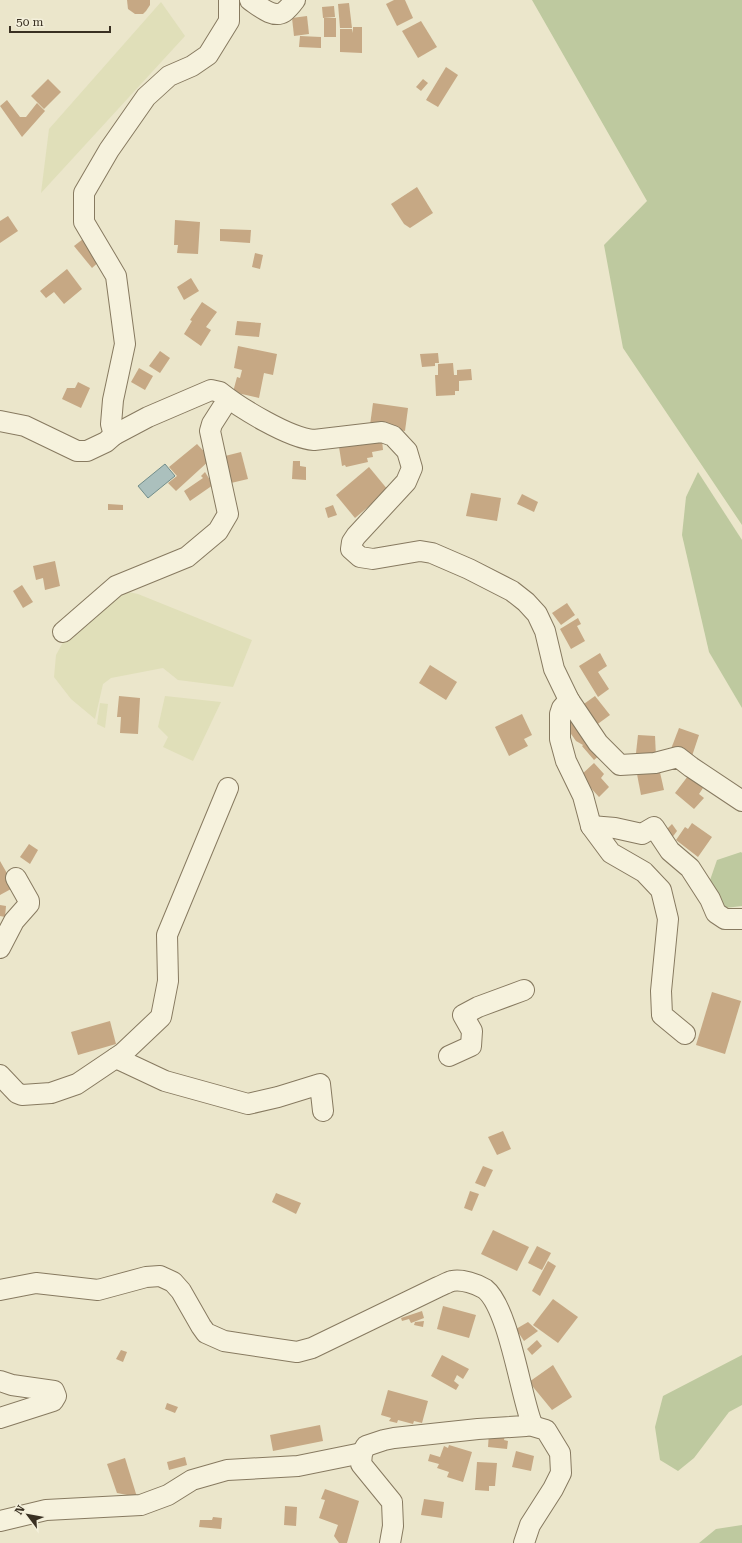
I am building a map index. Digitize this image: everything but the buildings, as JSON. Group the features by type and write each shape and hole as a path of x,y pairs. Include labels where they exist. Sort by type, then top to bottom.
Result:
{"street":[{"path":"114,435 111,424 113,400 125,344 116,276 84,222 84,193 109,150 146,97 169,76 192,66 208,55 229,21 229,0"},
{"path":"250,0 264,9 276,14 284,12 295,0"},
{"path":"0,421 25,426 77,451 86,451 106,442 114,435 148,417 211,390 220,392 228,399 270,424 306,440 382,432 393,436 407,451 412,468 406,482 356,536 352,542 351,549 360,557 373,558 420,551 432,553 469,569 512,591 526,602 537,614 545,631 554,669 569,700 598,743 620,765 655,763 678,757 742,801"},
{"path":"63,632 116,586 187,557 218,531 228,514 210,431 212,424 228,399"},
{"path":"569,700 562,708 560,714 560,740 566,761 583,796 591,826 611,853 644,872 661,890 668,919 661,991 662,1015 684,1034"},
{"path":"0,1075 17,1093 22,1095 51,1093 77,1084 123,1053 161,1017 168,981 167,935 228,788"},
{"path":"591,826 615,828 642,834 654,827 670,851 693,873 710,900 716,913 725,919 742,919"},
{"path":"0,948 14,921 29,904 29,900 16,878"},
{"path":"449,1056 471,1046 472,1031 463,1015 478,1007 524,990"},
{"path":"116,1058 165,1081 248,1104 278,1097 320,1084 324,1111"},
{"path":"0,1290 36,1283 98,1290 146,1276 160,1276 173,1282 182,1291 206,1333 224,1341 297,1352 312,1348 438,1287 453,1281 466,1282 484,1289 491,1295 506,1328 531,1421 529,1425"},
{"path":"0,1381 12,1385 54,1390 56,1396 53,1401 0,1418"},
{"path":"390,1543 393,1526 392,1502 361,1464 362,1453 366,1446 384,1440 478,1429 529,1425 546,1430 560,1453 561,1473 530,1526 524,1543"},
{"path":"0,1520 46,1510 141,1505 168,1495 192,1480 227,1470 298,1466 362,1453"}],"green space":[{"path":"532,0 742,0 742,525 623,348 604,245 647,201"},
{"path":"161,2 185,36 41,193 49,129"},
{"path":"698,472 742,540 742,708 709,652 682,535 686,497"},
{"path":"119,590 138,594 252,640 233,687 178,680 163,668 111,678 103,684 95,719 71,699 54,677 56,655 67,635"},
{"path":"165,696 221,702 193,761 163,747 168,737 158,727"},
{"path":"100,703 108,704 105,728 97,724"},
{"path":"741,852 742,906 725,908 709,883 717,860"},
{"path":"742,1355 742,1405 729,1412 694,1458 678,1471 660,1460 655,1427 663,1396"},
{"path":"742,1525 742,1543 699,1543 716,1529"}],"shaded area":[{"path":"165,464 175,476 148,498 138,486"}]}
